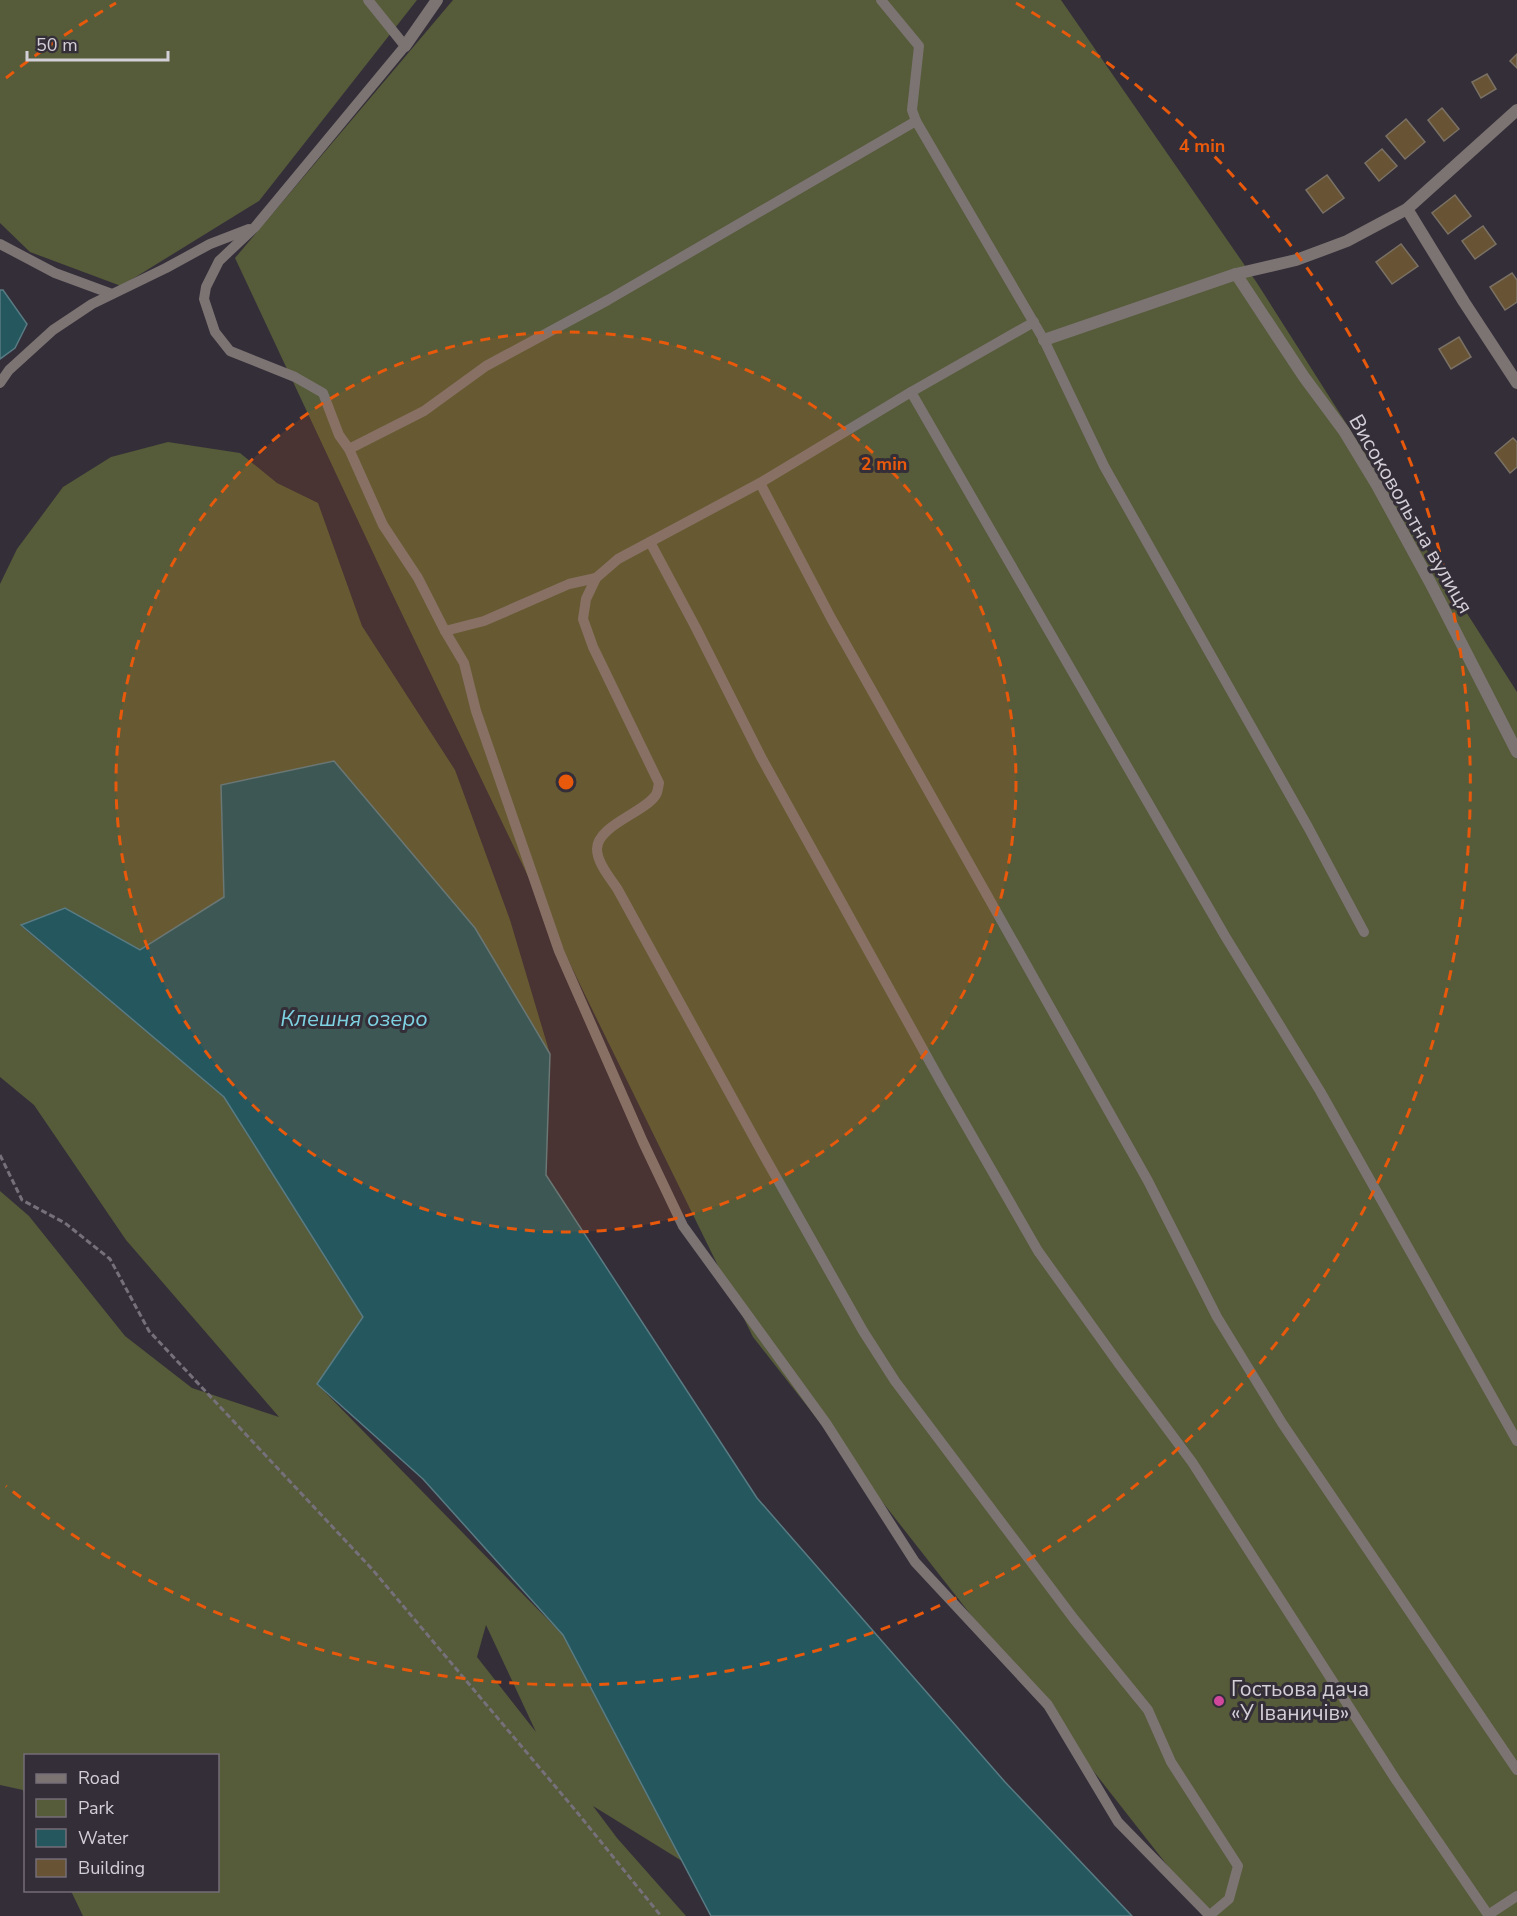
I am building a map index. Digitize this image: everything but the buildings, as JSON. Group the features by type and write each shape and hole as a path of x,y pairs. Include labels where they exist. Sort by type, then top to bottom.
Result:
{"street":[{"path":"405,46 437,0"},
{"path":"1044,340 1236,274 1296,260 1347,241 1407,209 1517,110"},
{"path":"1407,209 1517,383"},
{"name":"Високовольтна вулиця","path":"1236,274 1304,378 1344,431 1378,487 1431,584 1517,752"}],"lane":[{"path":"368,0 405,46 255,226 219,261 206,287 204,299 215,332 230,351 295,376 323,393 339,435 349,449 383,525 418,578 445,631 465,663 476,711 559,951 643,1142 683,1226 826,1423 915,1562 1048,1706 1118,1822 1210,1916 1229,1899 1238,1866 1172,1762 1148,1710 1074,1619 895,1381 858,1321 674,994 602,865 597,849 600,838 608,830 656,796 659,783 593,647 583,619 586,598 596,578 618,559 760,483 911,392 1034,322"},
{"path":"881,0 920,46 912,110 916,122 1044,340 1104,466 1308,827 1364,932"},
{"path":"349,449 424,411 486,366 608,300 916,122"},
{"path":"0,383 9,370 53,330 92,304 210,244 255,226"},
{"path":"0,244 55,273 112,294"},
{"path":"911,392 1225,936 1320,1091 1517,1441"},
{"path":"760,483 831,618 1148,1181 1217,1317 1282,1423 1517,1770"},
{"path":"650,542 761,757 941,1082 1038,1251 1192,1462 1396,1780 1488,1915 1517,1896"},
{"path":"445,631 484,621 568,584 596,578"}],"path":[{"path":"0,1155 22,1200 65,1223 110,1259 149,1331 372,1569 576,1811 661,1916"}],"green space":[{"path":"0,0 417,0 259,201 121,286 30,252 0,223"},
{"path":"453,0 1061,0 1257,283 1517,692 1517,1916 1207,1916 753,1337 391,591 235,258"},
{"path":"168,442 240,453 277,483 318,503 362,626 455,770 510,920 550,1054 475,928 221,785 224,897 140,950 65,908 21,926 224,1097 363,1317 317,1384 563,1635 682,1861 593,1806 617,1838 686,1916 83,1916 71,1892 219,1892 219,1754 24,1754 24,1793 23,1790 0,1785 0,1191 29,1216 125,1336 192,1388 279,1417 126,1240 34,1105 0,1077 0,584 17,549 63,487 111,457","holes":["486,1625 536,1732 477,1657"]}],"water":[{"path":"0,290 3,290 27,324 15,348 0,359"},
{"name":"Клешня озеро","path":"334,761 475,928 550,1054 546,1175 757,1498 1005,1782 1132,1916 711,1916 563,1635 423,1479 317,1384 363,1317 224,1097 21,925 65,908 140,950 224,897 221,785"}],"place":[{"name":"Гостьова дача «У Іваничів»","path":"1219,1701"}]}
